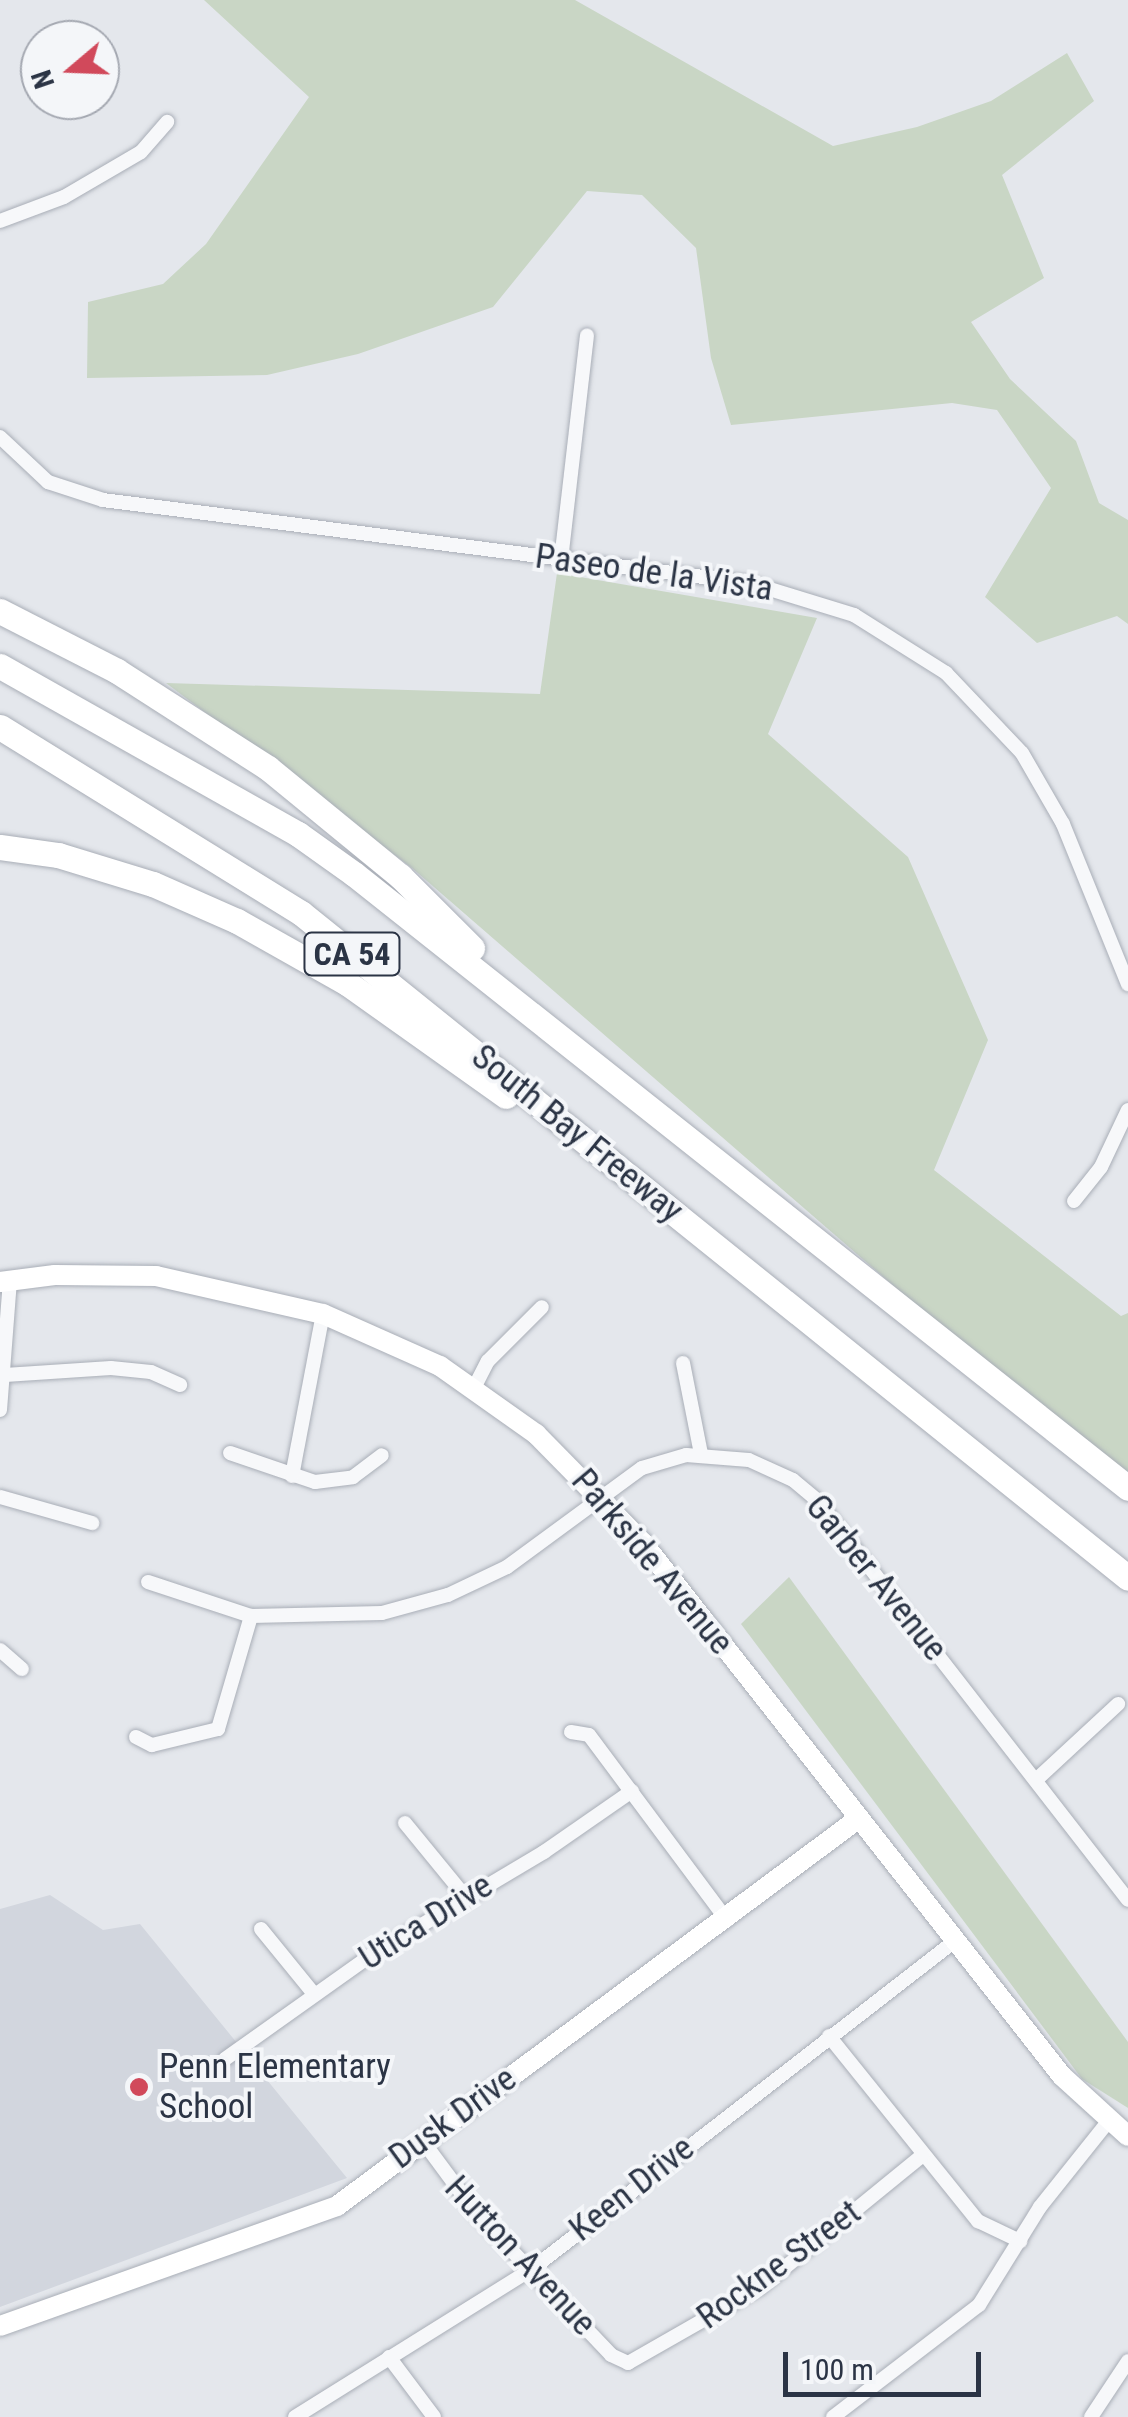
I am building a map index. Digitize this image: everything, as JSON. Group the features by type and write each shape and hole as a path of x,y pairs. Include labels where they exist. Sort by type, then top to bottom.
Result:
{"highway":[{"path":"0,610 117,671 268,768 400,876 467,941 496,980"},
{"name":"South Bay Freeway","path":"0,666 298,834 496,980 828,1256 1128,1488"},
{"name":"South Bay Freeway","path":"0,728 301,913 1128,1578"},
{"path":"0,847 58,856 153,884 237,921 347,982 678,1216"}],"main road":[{"name":"Parkside Avenue","path":"5,1281 156,1276 323,1314 371,1332 474,1388 550,1446 603,1498 956,1940 1107,2123 1128,2136"},
{"name":"Dusk Drive","path":"0,2326 306,2222 727,1920 858,1819"}],"street":[{"path":"0,221 64,197 141,152 167,122"},
{"path":"561,560 586,335"},
{"name":"Paseo de la Vista","path":"0,437 48,482 103,500 782,589 854,615 924,656 986,710 1037,776 1128,984"},
{"path":"1074,1202 1112,1148 1128,1110"},
{"path":"0,1410 6,1374 5,1281"},
{"path":"474,1388 488,1361 542,1306"},
{"path":"292,1476 323,1314"},
{"path":"683,1363 701,1454"},
{"path":"6,1374 110,1368 151,1372 180,1385"},
{"path":"230,1453 314,1482 353,1477 382,1455"},
{"name":"Garber Avenue","path":"148,1582 251,1616 362,1616 448,1595 507,1568 642,1468 701,1454 765,1465 818,1501 1128,1900"},
{"path":"0,1497 92,1523"},
{"path":"136,1737 152,1745 218,1729 251,1616"},
{"path":"0,1650 22,1669"},
{"path":"1036,1780 1118,1704"},
{"path":"572,1732 589,1735 727,1920"},
{"name":"Utica Drive","path":"225,2059 314,1994 464,1895 544,1852 632,1791"},
{"path":"405,1822 464,1895"},
{"path":"261,1929 314,1994"},
{"name":"Keen Drive","path":"295,2417 532,2269 956,1940"},
{"path":"829,2036 978,2221 1020,2241"},
{"path":"833,2417 979,2306 1020,2241 1107,2123"},
{"name":"Hutton Avenue","path":"422,2140 476,2212 611,2355 628,2362"},
{"name":"Rockne Street","path":"628,2362 761,2287 923,2155"},
{"path":"389,2356 434,2417"},
{"path":"1091,2417 1128,2361"}],"shaded area":[{"name":"Penn Elementary School","path":"50,1895 103,1930 140,1924 347,2178 0,2307 0,1909"}],"green space":[{"path":"204,0 575,0 833,146 917,127 991,101 1067,53 1094,101 1002,175 1044,278 971,322 1010,379 1076,441 1099,503 1128,520 1128,624 1117,616 1037,643 985,597 1051,488 997,410 952,403 731,425 711,358 696,248 642,195 587,191 493,307 358,354 267,375 87,378 88,302 163,284 206,244 309,97"},
{"path":"557,573 817,618 768,734 908,857 988,1040 934,1170 1121,1316 1128,1313 1128,1477 1016,1392 412,868 166,683 540,694"},
{"path":"789,1577 1128,2042 1128,2108 1082,2079 741,1624"}],"place":[{"name":"Penn Elementary School","path":"139,2087"}]}
